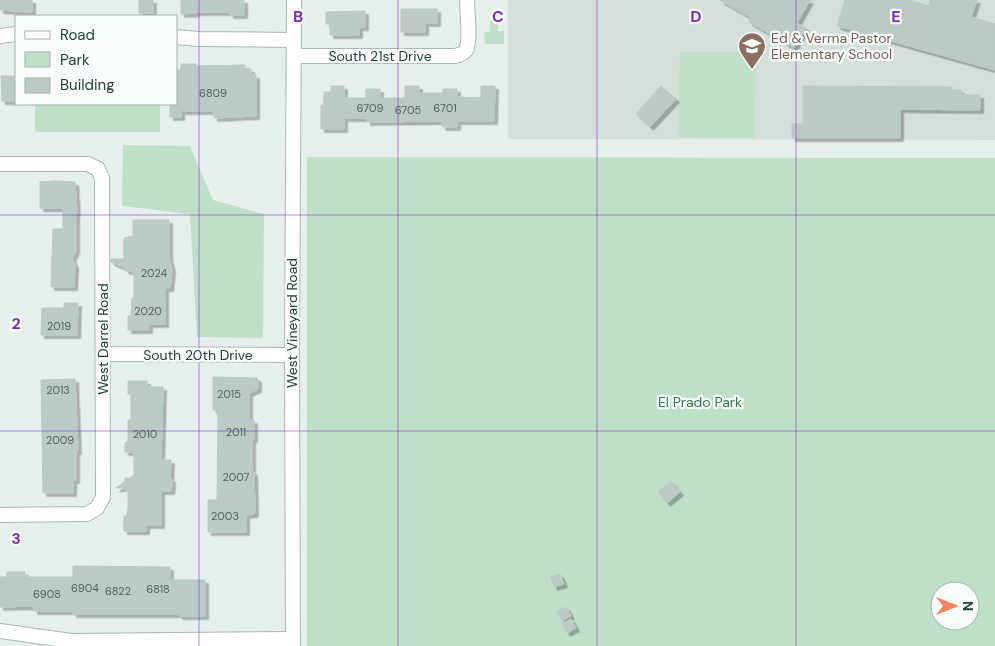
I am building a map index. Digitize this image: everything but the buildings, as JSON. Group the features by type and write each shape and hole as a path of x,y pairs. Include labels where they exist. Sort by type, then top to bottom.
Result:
{"street":[{"name":"West Vineyard Road","path":"293,643 294,0"},
{"name":"South 21st Drive","path":"294,56 456,56 464,52 467,44 467,0"},
{"path":"0,36 15,34"},
{"path":"178,37 294,40"},
{"name":"West Darrel Road","path":"0,164 88,164 98,168 102,178 104,354 103,497 97,508 87,514 0,515"},
{"name":"South 20th Drive","path":"104,354 292,355"},
{"path":"0,632 71,641 293,643"}],"shaded area":[{"name":"Ed & Verma Pastor Elementary School","path":"508,0 995,0 995,140 508,139"}],"green space":[{"path":"490,19 498,19 498,31 504,31 504,44 485,44 484,32 490,32"},
{"path":"680,52 756,52 755,138 678,137"},
{"path":"35,105 160,105 160,132 35,132"},
{"path":"123,145 190,146 213,200 264,214 263,338 197,337 190,214 122,206"},
{"name":"El Prado Park","path":"307,157 995,158 995,646 307,646"}],"place":[{"name":"Ed & Verma Pastor Elementary School","path":"752,70"}]}
